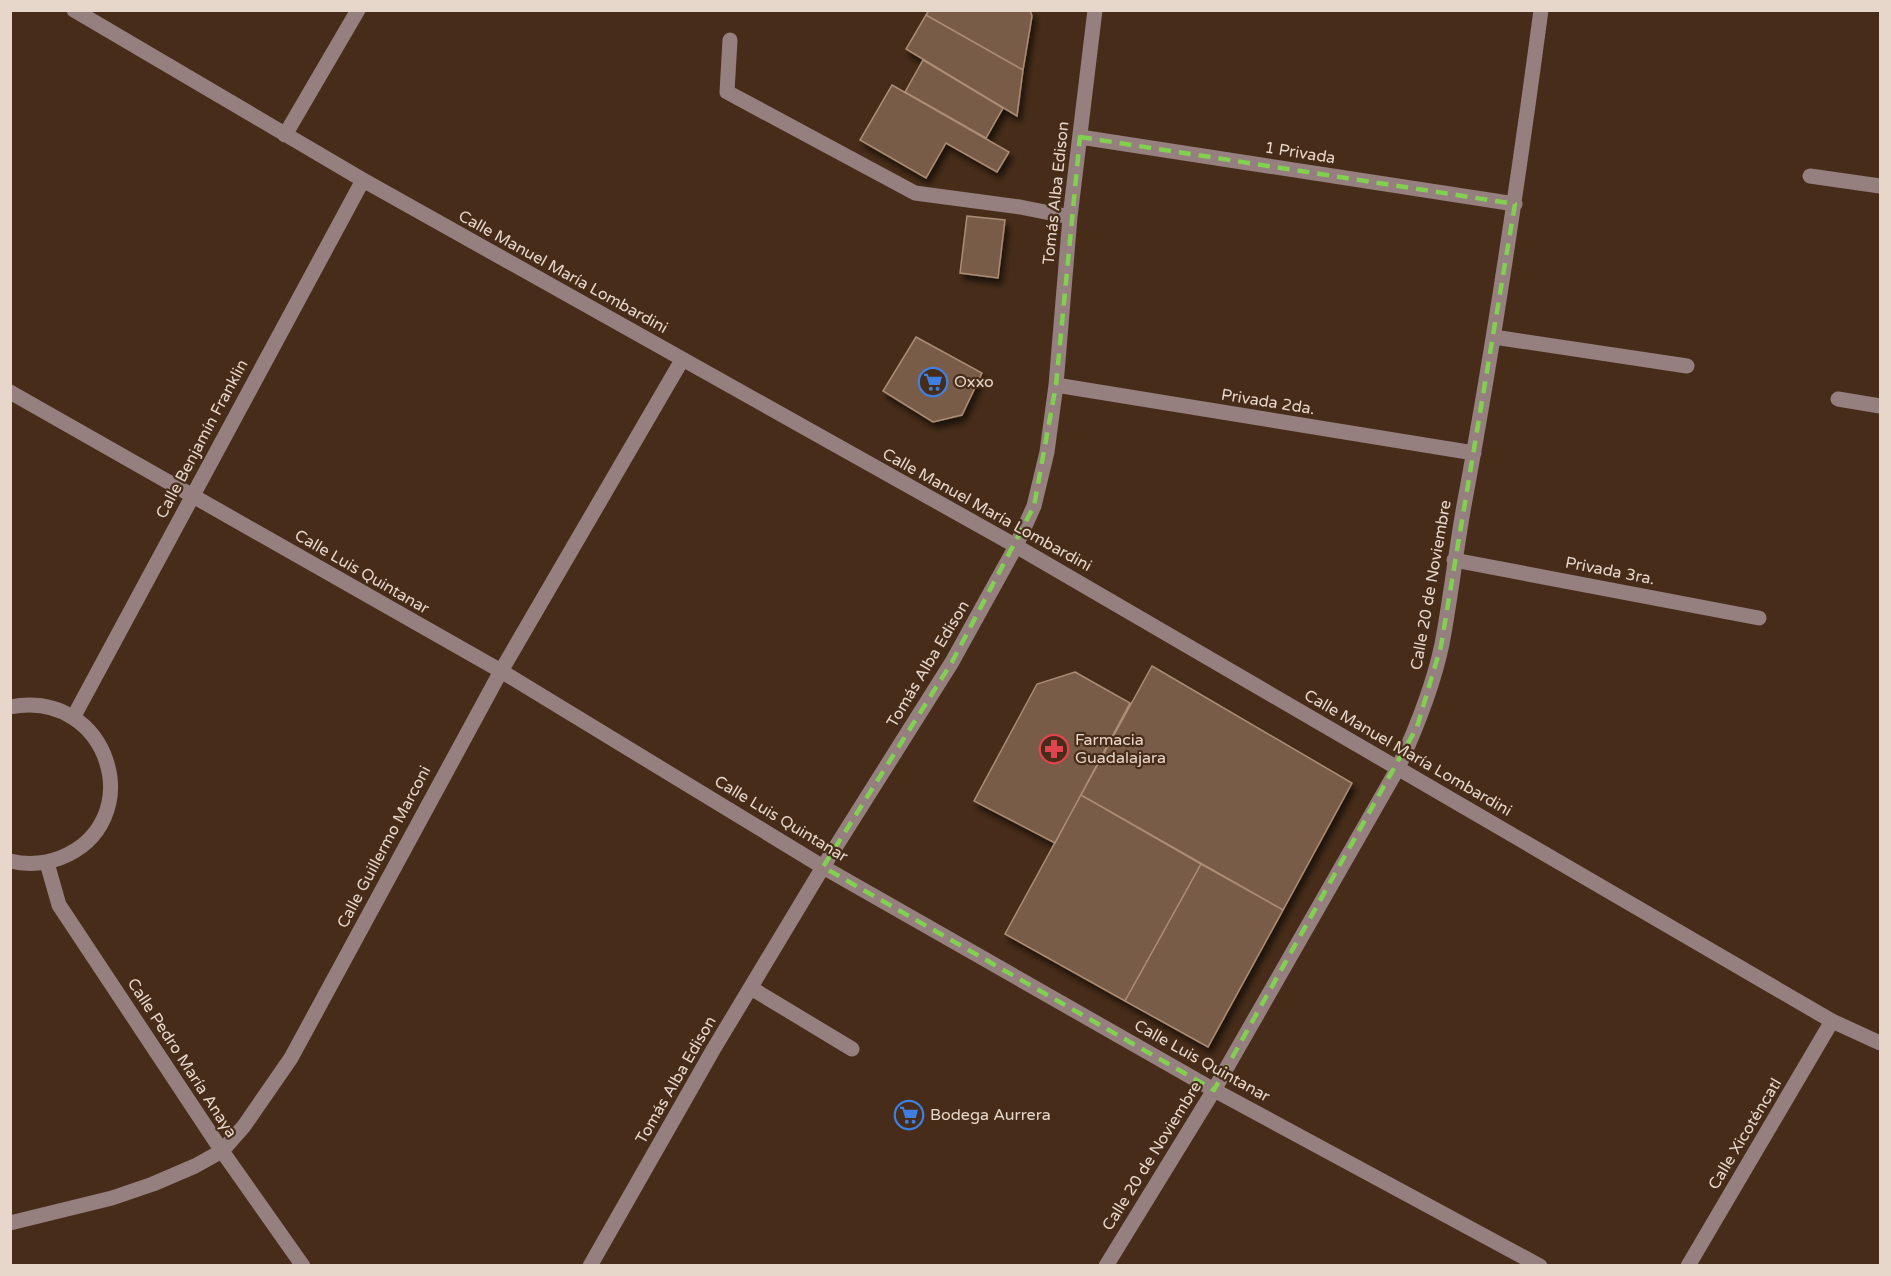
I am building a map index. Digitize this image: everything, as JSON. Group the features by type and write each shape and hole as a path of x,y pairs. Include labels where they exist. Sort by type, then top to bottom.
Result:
{"street":[{"name":"Calle Manuel María Lombardini","path":"74,10 363,180 1016,546 1832,1021 1881,1043"},
{"path":"285,135 358,10"},
{"name":"Tomás Alba Edison","path":"590,1266 823,867 952,662 1016,546 1034,506 1047,452 1056,385 1070,217 1095,10"},
{"name":"Calle 20 de Noviembre","path":"1106,1266 1214,1090 1398,768 1417,727 1441,646 1515,204 1541,10"},
{"path":"730,40 727,92 915,192 1020,207 1070,217"},
{"name":"1 Privada","path":"1080,137 1515,204"},
{"path":"1810,176 1881,186"},
{"name":"Calle Benjamín Franklin","path":"74,716 363,180"},
{"path":"1494,337 1687,366"},
{"name":"Calle Guillermo Marconi","path":"10,1223 112,1198 153,1184 195,1166 222,1151 244,1126 291,1058 501,671 682,360"},
{"name":"Privada 2da.","path":"1056,385 1474,453"},
{"name":"Calle Luis Quintanar","path":"10,392 501,671 823,867 1214,1090 1540,1266"},
{"path":"1838,399 1881,406"},
{"name":"Privada 3ra.","path":"1454,560 1759,618"},
{"path":"10,707 28,704 52,707 74,716 94,735 107,759 111,785 106,812 93,835 72,853 47,863 20,864 10,861"},
{"name":"Calle Pedro María Anaya","path":"47,863 59,905 222,1151 303,1266"},
{"path":"751,988 852,1049"},
{"name":"Calle Xicoténcatl","path":"1688,1266 1832,1021"}],"highlighted area":[{"path":"1080,137 1515,204 1441,646 1417,727 1214,1090 823,867 952,662 1034,506 1056,385"}],"building":[{"path":"929,10 1030,10 1032,16 1023,70 926,15"},
{"path":"926,15 1023,70 1017,116 906,49"},
{"path":"923,60 1003,108 986,138 905,92"},
{"path":"892,85 1009,152 997,172 946,143 926,178 860,140"},
{"path":"967,216 1005,220 998,278 960,273"},
{"name":"Oxxo","path":"916,337 982,373 962,415 933,422 883,391"},
{"path":"1152,666 1352,783 1283,910 1081,795"},
{"name":"Farmacia Guadalajara","path":"1075,672 1130,703 1055,843 974,801 1037,684"},
{"path":"1081,795 1201,864 1125,1001 1005,934"},
{"path":"1201,864 1283,910 1208,1047 1125,1001"}],"place":[{"name":"Oxxo","path":"933,382"},
{"name":"Farmacia Guadalajara","path":"1054,749"},
{"name":"Bodega Aurrera","path":"909,1115"}]}
